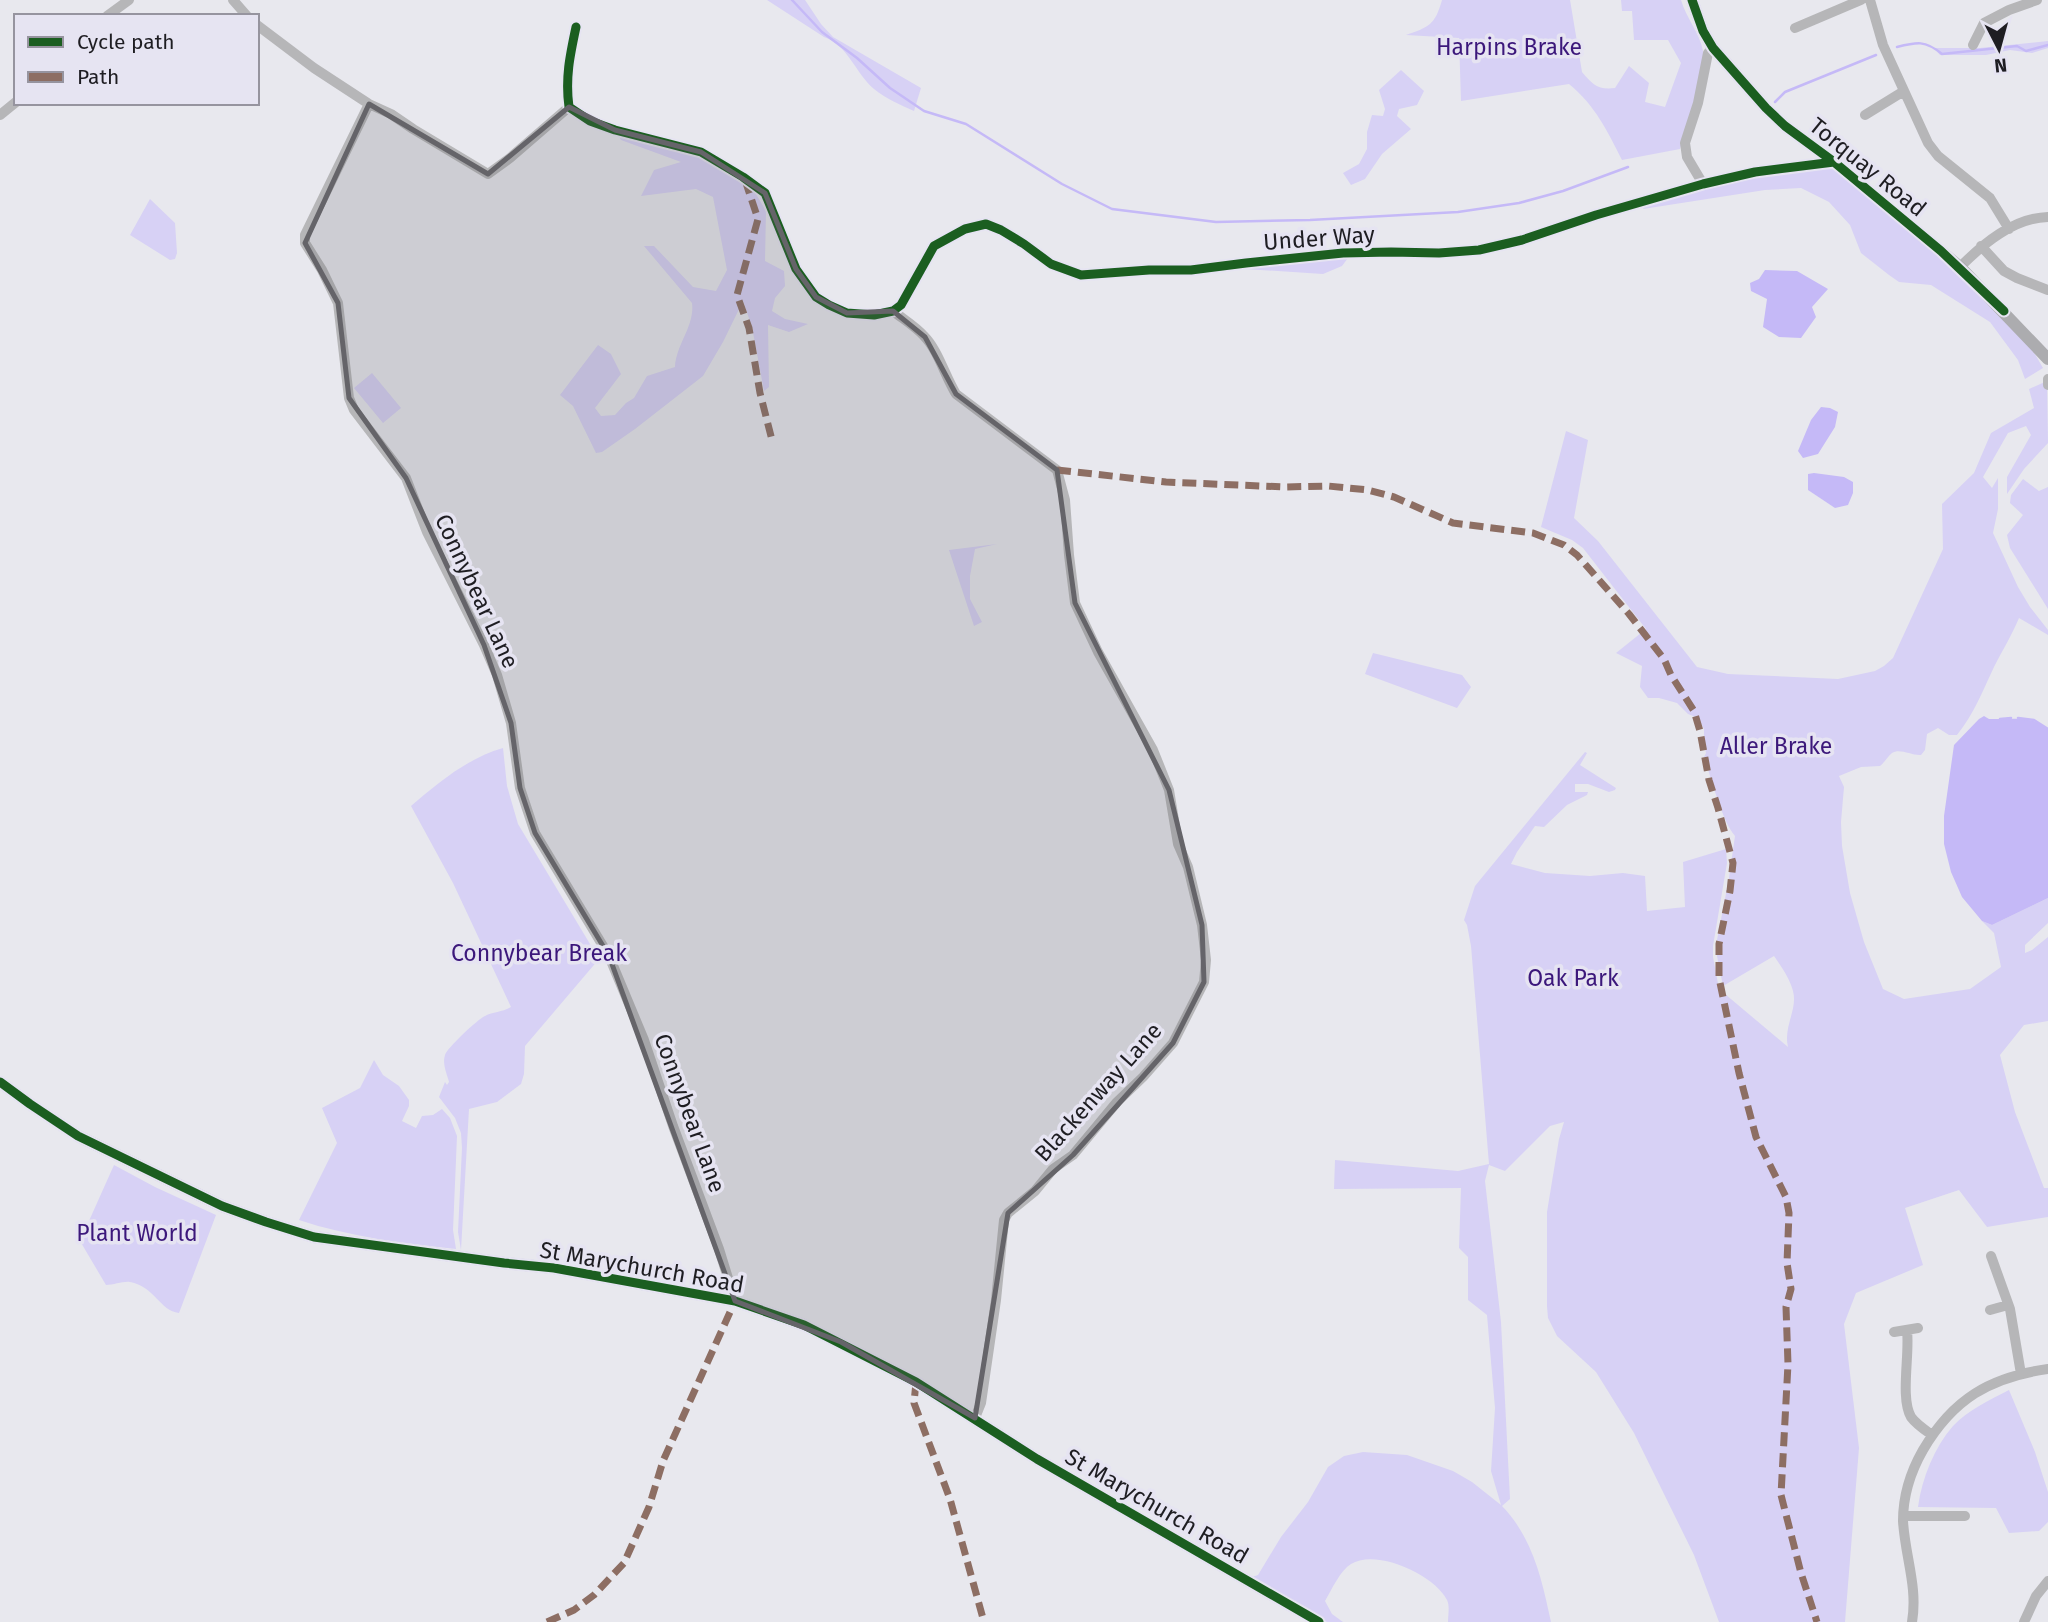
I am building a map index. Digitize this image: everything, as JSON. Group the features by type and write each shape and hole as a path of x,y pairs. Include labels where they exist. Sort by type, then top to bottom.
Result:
{"street":[{"path":"110,14 129,0"},
{"path":"233,0 245,13"},
{"path":"245,13 248,0"},
{"name":"Torquay Road","path":"1692,0 1703,31 1713,47 1750,92 1776,117 1960,267 2048,359"},
{"path":"1796,28 1861,0"},
{"path":"1870,0 1883,45 1928,143 1938,156 1990,198 2009,229"},
{"path":"1973,44 1984,23 2037,0"},
{"path":"259,27 314,68 369,104 391,114 488,174 569,107"},
{"path":"576,27 566,86 569,107 590,121 701,152 733,169 765,193 796,269 816,297 846,313 874,315 894,311"},
{"path":"1703,184 1687,157 1685,143 1698,103 1708,53 1713,47"},
{"path":"1864,115 1904,91"},
{"path":"0,115 14,104"},
{"name":"Connybear Lane","path":"369,104 305,235 305,243 338,303 349,398 354,410 406,478 427,532 497,675 511,723 520,788 535,833 609,956 644,1040 735,1301"},
{"name":"Under Way","path":"894,311 901,305 934,246 965,229 986,225 1001,230 1051,264 1081,275 1149,270 1191,271 1343,253 1479,250 1522,240 1703,184 1755,172 1834,162"},
{"path":"1960,267 1980,246 2009,229 2039,217 2048,217"},
{"path":"1980,246 2004,271 2048,290"},
{"name":"Blackenway Lane","path":"894,311 925,337 956,394 1057,470 1065,500 1075,603 1098,652 1153,750 1169,790 1178,844 1188,867 1202,925 1206,960 1204,982 1173,1043 1117,1102 1073,1155 1053,1170 1004,1220 993,1323 981,1403 975,1418"},
{"path":"2048,379 2048,385"},
{"name":"St Marychurch Road","path":"0,1082 78,1136 222,1206 290,1230 314,1237 554,1268 735,1301 804,1325 916,1382 1037,1459 1319,1622"},
{"path":"1991,1256 2008,1305 2021,1374"},
{"path":"1990,1310 2008,1305"},
{"path":"1894,1332 1912,1329 1906,1405 1915,1422 1932,1435"},
{"path":"1912,1622 1913,1580 1904,1516 1907,1490 1915,1463 1952,1410 1970,1396 1988,1385 2021,1374 2048,1369"},
{"path":"1904,1516 1961,1516 1957,1530"},
{"path":"2024,1622 2036,1596 2048,1581"}],"highlighted area":[{"path":"369,104 488,174 569,107 615,130 701,152 765,193 796,269 816,297 847,313 893,311 925,337 956,394 1057,470 1075,603 1169,790 1202,925 1204,982 1173,1043 1073,1155 1008,1213 975,1418 841,1342 735,1301 609,956 535,833 520,788 511,723 484,645 406,478 349,398 338,303 305,243"}],"green space":[{"path":"767,0 805,0 833,37 921,88 914,111 874,89 839,46"},
{"name":"Harpins Brake","path":"1442,0 1570,0 1582,72 1586,77 1600,87 1615,88 1629,66 1649,83 1645,102 1665,107 1681,63 1668,40 1634,40 1632,11 1622,11 1621,0 1681,0 1701,44 1703,61 1695,100 1680,149 1622,160 1594,110 1569,84 1461,101 1459,38 1406,35 1430,24 1437,15"},
{"path":"2048,41 2048,48 2032,53 2010,50 1986,55 1940,55 1934,48 1980,48"},
{"path":"1401,70 1424,91 1417,105 1399,109 1397,116 1411,129 1382,154 1365,179 1351,185 1343,173 1359,164 1367,149 1367,132 1372,115 1383,116 1385,109 1379,90"},
{"path":"618,135 701,156 740,180 756,194 766,211 765,261 784,271 785,286 775,298 772,311 785,319 808,324 789,332 768,325 769,387 764,391 752,327 743,301 703,376 635,429 602,452 596,453 573,406 560,395 598,345 611,354 621,374 595,408 601,416 615,415 634,398 647,376 675,367 678,351 691,319 692,303 644,246 654,246 693,287 716,291 727,270 713,197 696,189 641,196 654,170 681,162 621,140"},
{"path":"1834,162 1941,251 2032,349 2043,368 2025,379 2018,360 1990,322 1931,285 1899,282 1889,275 1861,253 1850,225 1829,202 1801,188 1765,190 1643,209 1649,200 1686,189"},
{"path":"150,199 175,223 175,259 170,260 130,235"},
{"path":"1348,258 1342,266 1323,274 1245,269"},
{"path":"372,373 401,408 383,423 354,388"},
{"path":"2047,381 2048,443 2024,469 2007,494 2007,477 2031,435 2026,426 2008,433 1983,477 1992,488 1998,478 1998,509 1993,533 2018,587 2048,630 2048,635 2019,618 1973,710 1957,735 1949,735 1938,728 1927,734 1925,750 1921,755 1895,752 1880,766 1861,767 1839,776 1844,787 1842,846 1850,893 1864,942 1883,989 1904,999 1970,989 2001,967 1994,933 1982,921 1992,925 2048,898 2048,923 2025,945 2025,953 2048,937 2048,1021 2024,1025 2000,1055 2015,1112 2044,1188 2048,1188 2048,1217 1987,1227 1959,1190 1905,1208 1923,1265 1856,1293 1844,1324 1859,1448 1845,1622 1719,1622 1694,1555 1634,1433 1596,1372 1557,1336 1548,1318 1547,1306 1547,1212 1564,1122 1550,1126 1505,1171 1489,1165 1485,1181 1501,1322 1510,1499 1502,1506 1513,1518 1535,1560 1551,1622 1448,1622 1447,1600 1430,1582 1404,1567 1375,1559 1362,1560 1347,1567 1325,1601 1332,1614 1343,1622 1327,1622 1249,1578 1258,1575 1281,1537 1308,1502 1328,1467 1344,1456 1363,1452 1407,1455 1453,1471 1501,1505 1491,1471 1495,1408 1487,1315 1468,1300 1468,1257 1459,1248 1461,1188 1334,1189 1335,1160 1458,1171 1489,1164 1471,946 1464,920 1475,886 1585,752 1587,753 1580,765 1616,788 1615,790 1609,792 1588,784 1575,784 1575,792 1588,792 1587,795 1567,805 1544,827 1535,826 1511,864 1545,873 1590,876 1623,873 1645,876 1647,911 1685,907 1683,862 1726,849 1727,863 1713,946 1719,989 1788,1047 1787,1032 1794,1005 1793,991 1788,977 1774,956 1723,986 1717,940 1735,836 1721,810 1704,757 1704,729 1698,718 1688,714 1677,703 1648,698 1640,687 1642,666 1616,653 1646,629 1583,548 1572,540 1541,527 1566,431 1588,440 1574,518 1598,541 1697,667 1728,674 1838,679 1875,671 1893,658 1943,549 1942,504 1974,473 1991,433 2034,408 2029,389"},
{"path":"2023,479 2039,491 2048,487 2048,609 2010,548 2007,535 2023,515 2010,503 2011,495"},
{"path":"997,544 975,549 970,576 970,599 982,622 974,626 949,550"},
{"path":"1373,653 1462,675 1471,687 1457,708 1365,674"},
{"name":"Connybear Break","path":"503,748 507,786 518,824 599,959 525,1046 521,1084 497,1102 469,1109 461,1250 458,1232 461,1133 455,1118 439,1097 445,1082 447,1085 449,1082 444,1058 451,1046 481,1018 511,1007 453,883 411,806 466,764"},
{"path":"374,1060 383,1075 399,1086 409,1100 402,1121 416,1128 422,1116 433,1115 442,1109 450,1118 457,1136 453,1230 456,1249 357,1235 299,1220 337,1143 322,1108 360,1088"},
{"name":"Plant World","path":"114,1165 216,1215 179,1313 167,1308 138,1284 127,1282 106,1285 80,1241"},
{"path":"2009,1390 2035,1452 2048,1492 2048,1522 2039,1531 2009,1533 1996,1508 1918,1507 1930,1464 1953,1426 1965,1415"}],"shaded area":[{"path":"1765,270 1797,271 1828,289 1812,307 1816,317 1801,338 1779,337 1763,327 1767,299 1751,291 1750,283 1759,279"},
{"path":"1821,407 1838,412 1835,427 1818,454 1803,458 1798,451 1811,420"},
{"path":"1808,474 1844,477 1853,482 1853,493 1848,505 1835,508 1808,490"},
{"path":"1984,716 1989,719 2034,721 2048,729 2048,898 1992,925 1982,921 1962,897 1951,872 1944,844 1944,816 1954,745"}],"waterway":[{"path":"792,0 822,32 857,58 890,88 924,111 966,124 1062,184 1112,209 1216,222 1458,212 1519,203 1563,191 1628,167"},
{"path":"1897,47 1921,43 1942,54 2017,46 2026,51 2048,45"},
{"path":"1775,102 1785,92 1876,55"},
{"path":"2000,719 2011,718"},
{"path":"2018,718 2034,720 2048,729"}],"marked path":[{"path":"745,180 758,219 737,295 749,328 760,393 772,440"},
{"path":"1057,470 1166,482 1328,486 1368,490 1394,497 1453,523 1533,533 1564,545 1577,555 1664,659 1694,711 1709,780 1733,863 1719,944 1719,978 1756,1137 1786,1197 1789,1213 1787,1263 1791,1289 1786,1307 1788,1364 1781,1495 1817,1622"},
{"path":"547,1622 574,1610 594,1595 624,1563 649,1507 663,1461 735,1301"},
{"path":"916,1382 914,1403 950,1499 984,1622"}],"cycle path":[{"path":"1692,0 1703,31 1713,48 1766,108 1941,251 2004,311"},
{"path":"576,27 568,76 569,107 590,121 615,130 701,152 765,193 796,269 816,297 847,313 874,315 893,311 901,305 934,246 965,229 986,224 1024,244 1051,264 1081,275 1191,270 1343,253 1439,253 1479,250 1522,240 1596,215 1755,172 1834,162"},
{"path":"0,1082 78,1136 222,1206 314,1237 554,1268 735,1301 804,1325 916,1382 1037,1459 1319,1622"}],"park label":[{"name":"Aller Brake","path":"1776,746"},
{"name":"Oak Park","path":"1573,978"}]}
